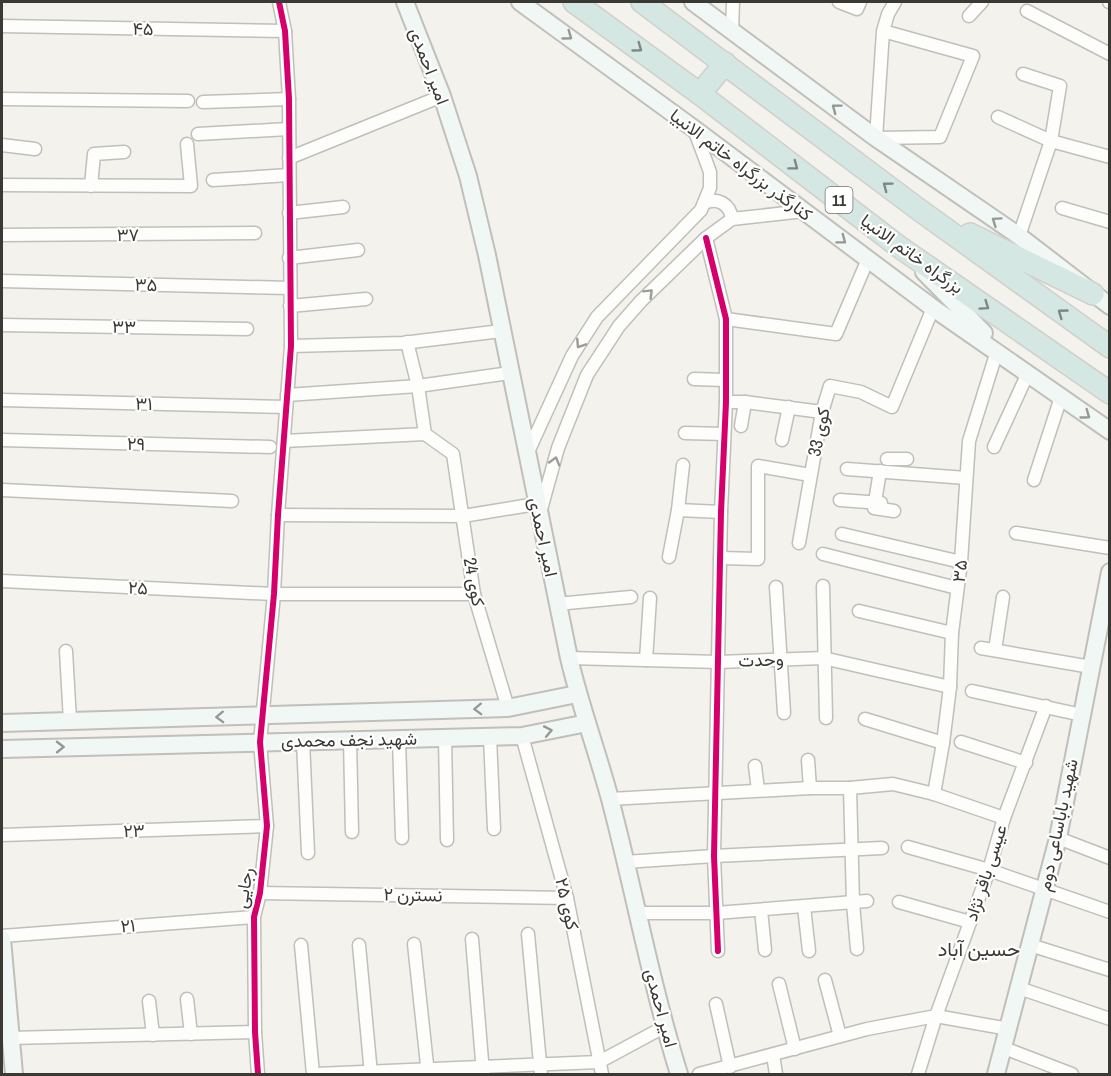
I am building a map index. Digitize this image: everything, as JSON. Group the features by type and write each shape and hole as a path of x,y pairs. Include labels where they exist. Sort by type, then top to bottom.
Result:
{"highway":[{"name":"بزرگراه خاتم الانبیا","path":"574,2 700,94 898,246 1110,393"},
{"name":"11","path":"642,2 918,209 1110,347"},
{"path":"700,94 725,63"},
{"path":"918,209 1101,300"}],"main road":[{"name":"امیر احمدی","path":"405,2 442,96 468,176 487,255 569,658 610,799 664,1027 679,1074"},
{"name":"کنارگذر بزرگراه خاتم الانبیا","path":"520,2 933,308 1110,431"},
{"path":"693,2 876,138 1019,236 1101,300"},
{"path":"898,246 1003,355"},
{"name":"شهید باباساعی دوم","path":"996,1074 1058,838 1110,572"},
{"name":"شهید نجف محمدی","path":"2,723 508,708 578,694"},
{"name":"شهید نجف محمدی","path":"2,749 522,736 587,723"},
{"path":"2,939 7,1032 14,1074"}],"street":[{"name":"رجایی","path":"258,1074 255,1032 254,916 260,893 267,826 260,742 274,594 291,346 289,99 285,31 279,2"},
{"path":"732,31 733,2"},
{"path":"839,2 857,9 860,2"},
{"path":"883,31 973,56 940,137 876,138 883,31 888,14 895,2"},
{"path":"969,16 982,2"},
{"path":"1027,11 1110,54"},
{"name":"۴۵","path":"2,26 285,31"},
{"path":"1019,236 1051,141 1060,86 1023,74"},
{"path":"289,158 442,96"},
{"path":"2,99 188,101"},
{"path":"203,102 289,99"},
{"path":"998,117 1051,141 1110,157"},
{"path":"528,453 572,356 597,317 701,210 710,188 710,172 693,128"},
{"path":"198,134 288,129"},
{"path":"2,185 191,186 187,144"},
{"path":"2,145 35,149"},
{"path":"91,186 94,154 124,152"},
{"path":"213,180 289,175"},
{"path":"704,203 710,201 723,203 731,213 732,219"},
{"path":"289,213 343,207"},
{"path":"1062,208 1110,222"},
{"path":"278,515 463,516 538,510 558,448 587,375 619,326 641,301 706,238 732,219 804,211"},
{"name":"۳۷","path":"2,235 255,233"},
{"path":"706,238 726,320 726,402 721,512 714,856 718,951"},
{"path":"289,258 358,250"},
{"path":"726,320 836,334 868,259"},
{"name":"۳۵","path":"2,281 290,288"},
{"path":"290,306 366,299"},
{"name":"کوی 33","path":"799,543 822,412 830,386 861,392 892,407 933,308"},
{"name":"۳۳","path":"2,325 247,329"},
{"path":"291,346 407,342 501,331"},
{"path":"284,441 425,434 418,386 407,342"},
{"name":"۳۵","path":"934,794 950,687 952,633 961,562 969,441 1003,355"},
{"name":"۳۱","path":"2,400 286,401 510,373"},
{"path":"994,447 1028,373"},
{"path":"694,379 725,380"},
{"path":"1034,480 1061,397"},
{"path":"726,402 745,402 822,412"},
{"path":"741,426 745,402"},
{"path":"782,441 789,407"},
{"path":"686,433 724,434"},
{"name":"کوی 24","path":"425,434 453,454 474,594 508,708"},
{"name":"۲۹","path":"2,440 270,447"},
{"path":"894,511 873,508 877,503 888,456 907,459"},
{"path":"669,557 678,510 683,465"},
{"path":"720,558 758,559 758,466 810,475"},
{"path":"847,469 966,478"},
{"path":"2,490 232,501"},
{"path":"840,500 877,503"},
{"path":"678,510 721,512"},
{"path":"1016,533 1110,548"},
{"path":"842,534 961,562"},
{"path":"823,554 957,588"},
{"name":"۲۵","path":"2,581 274,594 474,594"},
{"path":"823,586 826,718"},
{"path":"776,587 784,713"},
{"path":"557,604 632,597"},
{"path":"995,650 1003,597"},
{"path":"646,660 650,598"},
{"path":"859,611 952,633"},
{"path":"981,648 1091,668"},
{"path":"66,651 70,721"},
{"name":"وحدت","path":"569,658 719,662 823,658 950,687"},
{"path":"972,691 1082,715"},
{"name":"عیسی باقر نژاد","path":"918,1074 936,1016 989,870 1004,818 1046,706"},
{"path":"865,719 943,743"},
{"name":"کوی ۲۵","path":"522,736 567,898 601,1068"},
{"path":"490,737 494,829"},
{"path":"445,738 447,840"},
{"path":"399,739 402,838"},
{"path":"350,740 352,832"},
{"path":"303,741 308,853"},
{"path":"962,742 1026,763"},
{"path":"808,760 810,788"},
{"path":"755,766 758,790"},
{"path":"610,799 892,784 934,794 1004,818"},
{"path":"850,788 853,903 857,949"},
{"name":"۲۳","path":"2,835 267,826"},
{"path":"1058,838 1110,858"},
{"path":"908,847 989,870 1110,912"},
{"path":"625,862 882,848"},
{"name":"نسترن ۲","path":"260,893 567,898"},
{"path":"637,913 716,913 867,902"},
{"path":"899,903 970,922"},
{"path":"804,907 809,951"},
{"path":"761,910 765,950"},
{"name":"۲۱","path":"2,939 254,916"},
{"path":"528,934 541,1070"},
{"path":"472,939 483,1071"},
{"path":"414,944 428,1072"},
{"path":"301,945 315,1074 601,1068 664,1027"},
{"path":"359,945 371,1073"},
{"path":"1030,945 1110,970"},
{"path":"825,980 840,1036"},
{"path":"778,984 795,1049"},
{"path":"1019,988 1110,1019"},
{"path":"187,999 191,1034"},
{"path":"149,1001 153,1035"},
{"path":"716,1004 730,1067"},
{"path":"699,1074 867,1029 936,1016 1009,1029"},
{"path":"7,1032 153,1035 255,1032"},
{"path":"1004,1048 1072,1074"},
{"path":"773,1055 776,1074"}],"cycle path":[{"path":"258,1074 255,1032 254,917 260,893 267,826 260,742 274,594 291,346 289,99 285,31 279,2"},
{"path":"706,238 726,319 726,402 721,512 714,856 718,951"}],"district":[{"name":"حسین آباد","path":"979,949"}]}
